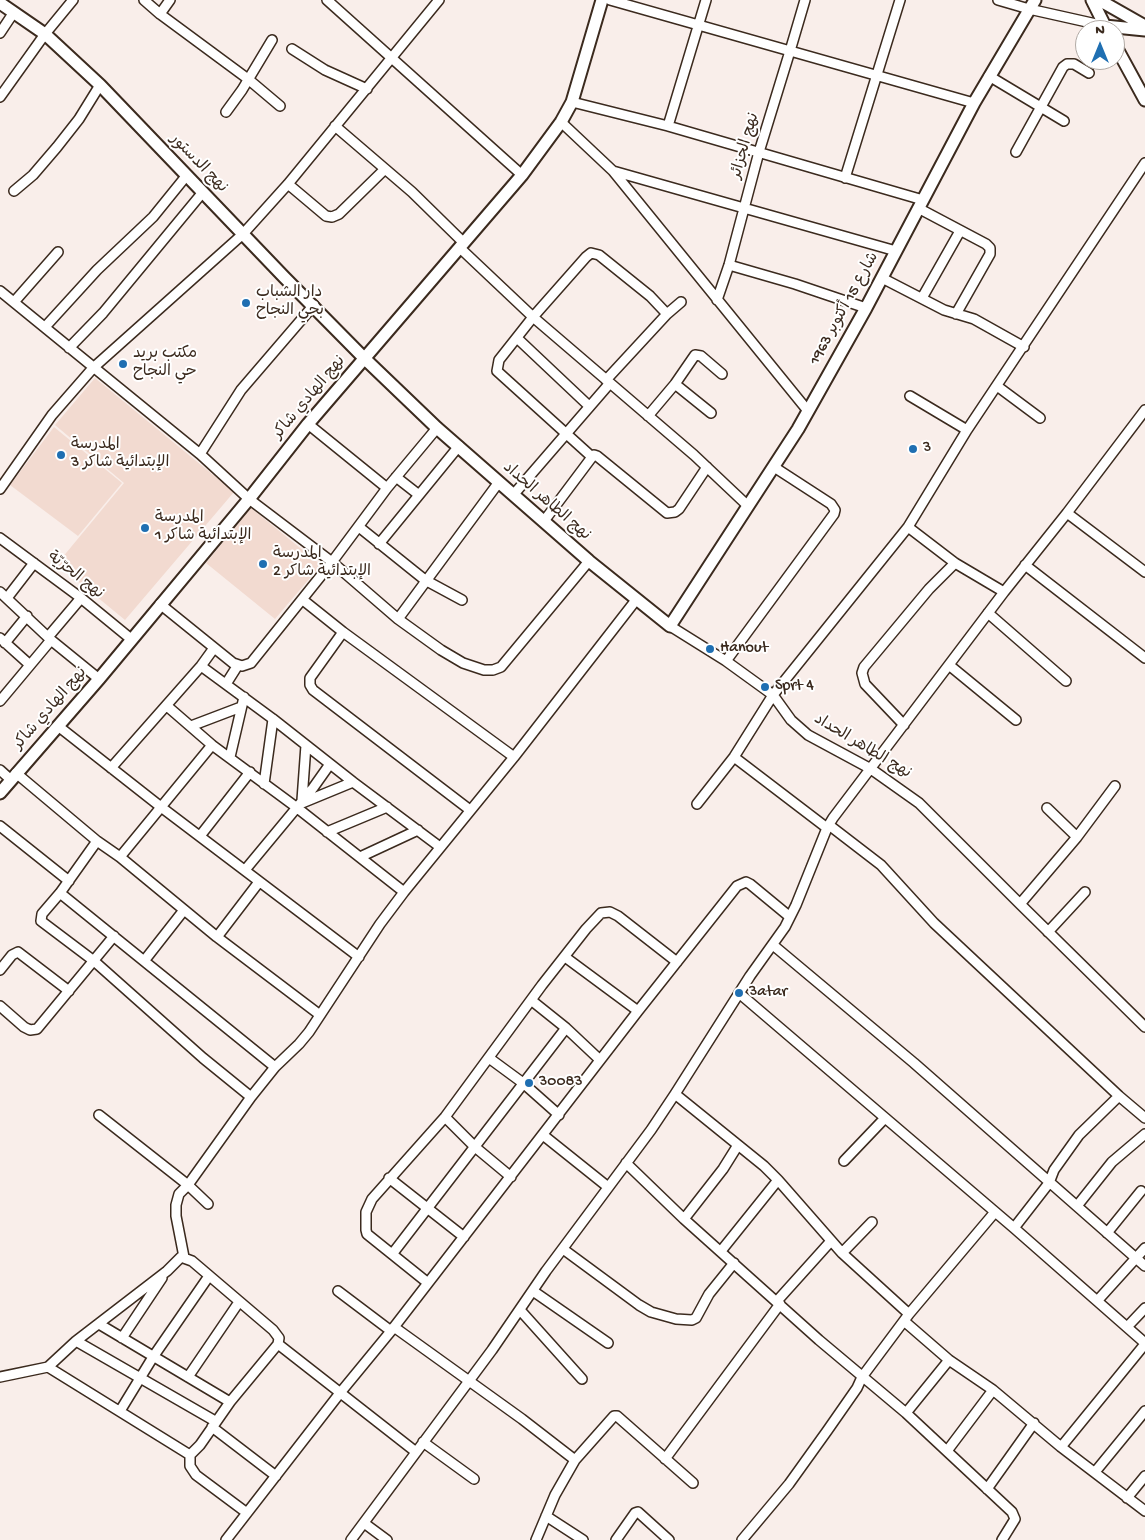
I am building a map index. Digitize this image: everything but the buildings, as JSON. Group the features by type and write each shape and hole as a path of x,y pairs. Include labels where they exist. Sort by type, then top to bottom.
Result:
{"street":[{"path":"0,97 45,34 73,0"},
{"path":"144,0 160,14 248,78 280,106"},
{"path":"160,14 170,0"},
{"path":"327,0 522,175"},
{"path":"0,489 52,414 93,368 243,234 288,184 439,0"},
{"name":"نهج الهادي شاكر","path":"0,793 99,679 249,499 308,424 522,175 561,122 572,102 584,67 602,0"},
{"path":"610,0 974,103"},
{"path":"668,126 706,0"},
{"name":"نهج الجزائر","path":"717,300 729,265 759,152 804,0"},
{"path":"845,178 900,0"},
{"path":"998,0 1032,4 1081,20"},
{"path":"1092,0 1102,20"},
{"path":"1099,0 1145,28"},
{"name":"نهج الدستور","path":"0,3 45,34 100,85 364,358"},
{"name":"شارع 15 أكتوبر 1963","path":"670,626 774,467 808,411 866,308 974,103 1032,4"},
{"path":"0,33 14,12"},
{"path":"1125,28 1145,28"},
{"path":"226,112 242,90 272,40"},
{"path":"292,49 324,70 367,89"},
{"path":"1125,63 1145,100"},
{"path":"1016,152 1067,64 1074,64 1089,73"},
{"path":"989,76 1064,121"},
{"path":"14,191 33,175 58,146 100,85"},
{"path":"572,102 668,126 759,152 845,178 920,204 989,246 991,252 956,314"},
{"path":"561,122 613,171 808,411"},
{"path":"335,126 386,169 533,317 707,467 748,506"},
{"path":"697,804 734,756 773,695 908,528 967,430 1145,164"},
{"path":"288,184 326,216 332,217 339,214 386,169"},
{"path":"613,171 896,251"},
{"path":"45,326 97,270 153,217 187,175"},
{"path":"69,348 103,313 203,192"},
{"path":"922,298 960,230"},
{"path":"14,302 58,252"},
{"path":"592,457 497,371 499,360 533,317 586,257 594,253 650,296 667,314"},
{"path":"729,265 795,284 866,308"},
{"path":"882,278 944,310 974,320 1024,347"},
{"path":"0,291 200,454 249,499 332,562 398,619 423,639 463,663 484,670 493,670 501,667 589,561"},
{"path":"514,494 567,434 608,382 667,314 681,302"},
{"path":"200,454 241,390 314,305"},
{"path":"517,338 590,406"},
{"path":"648,416 697,354 702,356 722,374"},
{"name":"نهج الطاهر الحداد","path":"364,358 437,428 636,600 670,626 726,661 773,695 791,720 803,731 871,768 919,803 1145,1027"},
{"path":"675,384 711,413"},
{"path":"997,386 1040,418"},
{"path":"910,396 967,430"},
{"path":"351,1540 520,1310 675,1094 790,917 828,827 988,613 1145,410"},
{"path":"308,424 387,488"},
{"path":"160,604 214,648 238,665 247,666 255,660 303,600 387,488 437,428"},
{"path":"379,544 459,446"},
{"path":"544,521 594,455 662,510 671,513 678,508 707,467"},
{"path":"726,661 834,514 831,504 774,467"},
{"path":"396,477 418,495"},
{"path":"398,619 499,482"},
{"path":"1067,513 1145,572"},
{"path":"359,527 425,580 462,600"},
{"path":"908,528 955,563 1004,592"},
{"name":"نهج الحرّيّة","path":"0,538 81,598 131,639"},
{"path":"34,563 4,595 50,639 99,679"},
{"path":"904,725 865,684 862,678 864,667 933,584 955,563"},
{"path":"1026,564 1145,658"},
{"path":"0,701 81,598"},
{"path":"303,600 343,632 514,757"},
{"path":"184,1257 175,1210 179,1194 188,1185 251,1097 275,1067 299,1044 404,892 514,757 636,600"},
{"path":"988,613 1066,680"},
{"path":"26,616 2,641 30,665"},
{"path":"343,632 310,678 310,685 313,690 470,810"},
{"path":"111,768 167,706 214,648"},
{"path":"226,684 238,665"},
{"path":"949,665 1016,720"},
{"path":"201,666 244,696 353,782 440,847"},
{"path":"230,757 244,696"},
{"path":"167,706 212,745 264,784 299,804 327,832 404,892"},
{"path":"191,726 241,707"},
{"path":"264,784 274,719"},
{"path":"58,726 161,807 359,957"},
{"path":"299,804 306,744"},
{"path":"120,857 212,745"},
{"path":"734,756 881,866 924,914 1145,1118"},
{"path":"245,870 313,788 330,764"},
{"path":"0,770 14,777 120,857 216,937 320,1015"},
{"path":"200,836 250,772"},
{"path":"299,804 353,782"},
{"path":"1020,904 1076,837 1115,786"},
{"path":"327,832 387,807"},
{"path":"1047,808 1076,837"},
{"path":"0,826 69,881"},
{"path":"360,858 418,830"},
{"path":"97,841 60,893 42,914 41,922 94,961 203,1058 251,1097"},
{"path":"216,937 259,882"},
{"path":"226,1540 340,1393 393,1329 638,1011 741,883 746,882 756,888 790,917"},
{"path":"1048,932 1085,892"},
{"path":"60,893 275,1067"},
{"path":"144,961 184,910"},
{"path":"428,1283 393,1253 371,1238 366,1230 366,1212 372,1199 445,1117 531,1000 597,916 610,912 618,916 677,962"},
{"path":"0,1006 24,1027 34,1031 114,936"},
{"path":"773,945 914,1063 1145,1266"},
{"path":"0,970 12,955 18,952 69,991"},
{"path":"565,957 638,1011"},
{"path":"739,993 1098,1300 1145,1343 1061,1447"},
{"path":"531,1000 566,1028 600,1060"},
{"path":"393,1253 566,1028"},
{"path":"489,1058 523,1083 558,1115"},
{"path":"675,1094 778,1180 830,1241 949,1360 992,1390 1061,1447 1145,1512"},
{"path":"1014,1228 1049,1183 1054,1170 1079,1135 1119,1096"},
{"path":"100,1114 188,1185 208,1204"},
{"path":"445,1117 511,1177"},
{"path":"844,1161 885,1118"},
{"path":"1077,1206 1112,1162 1145,1134"},
{"path":"543,1135 608,1187"},
{"path":"684,1218 723,1169 738,1145"},
{"path":"626,1163 734,1264 862,1377 906,1412 1015,1516 1014,1522 1002,1540"},
{"path":"389,1178 427,1210 464,1237"},
{"path":"721,1251 778,1180"},
{"path":"1107,1233 1140,1191"},
{"path":"742,1540 789,1484 842,1409 862,1377 906,1317 995,1212"},
{"path":"842,1253 872,1222"},
{"path":"665,1459 779,1302 830,1241"},
{"path":"1098,1300 1145,1248"},
{"path":"563,1249 639,1305 651,1312 676,1320 692,1320 696,1318 709,1294 734,1264"},
{"path":"122,1338 167,1272 178,1259 184,1257 192,1261 277,1334 278,1344 230,1402 200,1445 190,1455 190,1466 196,1475 247,1513"},
{"path":"0,1377 48,1367 76,1341 167,1272"},
{"path":"120,1411 153,1357 209,1276"},
{"path":"338,1291 536,1429 575,1460"},
{"path":"533,1291 608,1343"},
{"path":"188,1377 239,1302"},
{"path":"1128,1326 1145,1308"},
{"path":"520,1310 582,1379"},
{"path":"99,1324 230,1402"},
{"path":"76,1341 214,1424 276,1476"},
{"path":"278,1344 416,1452"},
{"path":"906,1412 949,1360"},
{"path":"48,1367 190,1455"},
{"path":"947,1451 992,1390"},
{"path":"1095,1472 1145,1411"},
{"path":"536,1540 555,1495 575,1460 614,1416 617,1416 693,1483"},
{"path":"987,1488 1034,1423"},
{"path":"423,1442 474,1479"},
{"path":"1127,1498 1145,1476"},
{"path":"616,1540 638,1512 669,1540"},
{"path":"546,1516 583,1540"},
{"path":"364,1523 387,1540"}],"shaded area":[{"name":"المدرسة الإبتدائية شاكر 1","path":"95,378 234,492 125,620 57,564 124,483 55,425"},
{"name":"المدرسة الإبتدائية شاكر 3","path":"54,427 122,483 78,536 10,485"},
{"name":"المدرسة الإبتدائية شاكر 2","path":"251,508 321,565 275,619 206,563"}],"place":[{"name":"دار الشباب بحي النجاح","path":"246,303"},
{"name":"مكتب بريد حي النجاح","path":"123,364"},
{"name":"3","path":"913,449"},
{"name":"المدرسة الإبتدائية شاكر 3","path":"61,455"},
{"name":"المدرسة الإبتدائية شاكر 1","path":"145,528"},
{"name":"المدرسة الإبتدائية شاكر 2","path":"263,564"},
{"name":"Hanout","path":"710,649"},
{"name":"Sprt 4","path":"765,687"},
{"name":"3atar","path":"739,993"},
{"name":"30083","path":"529,1083"}]}
